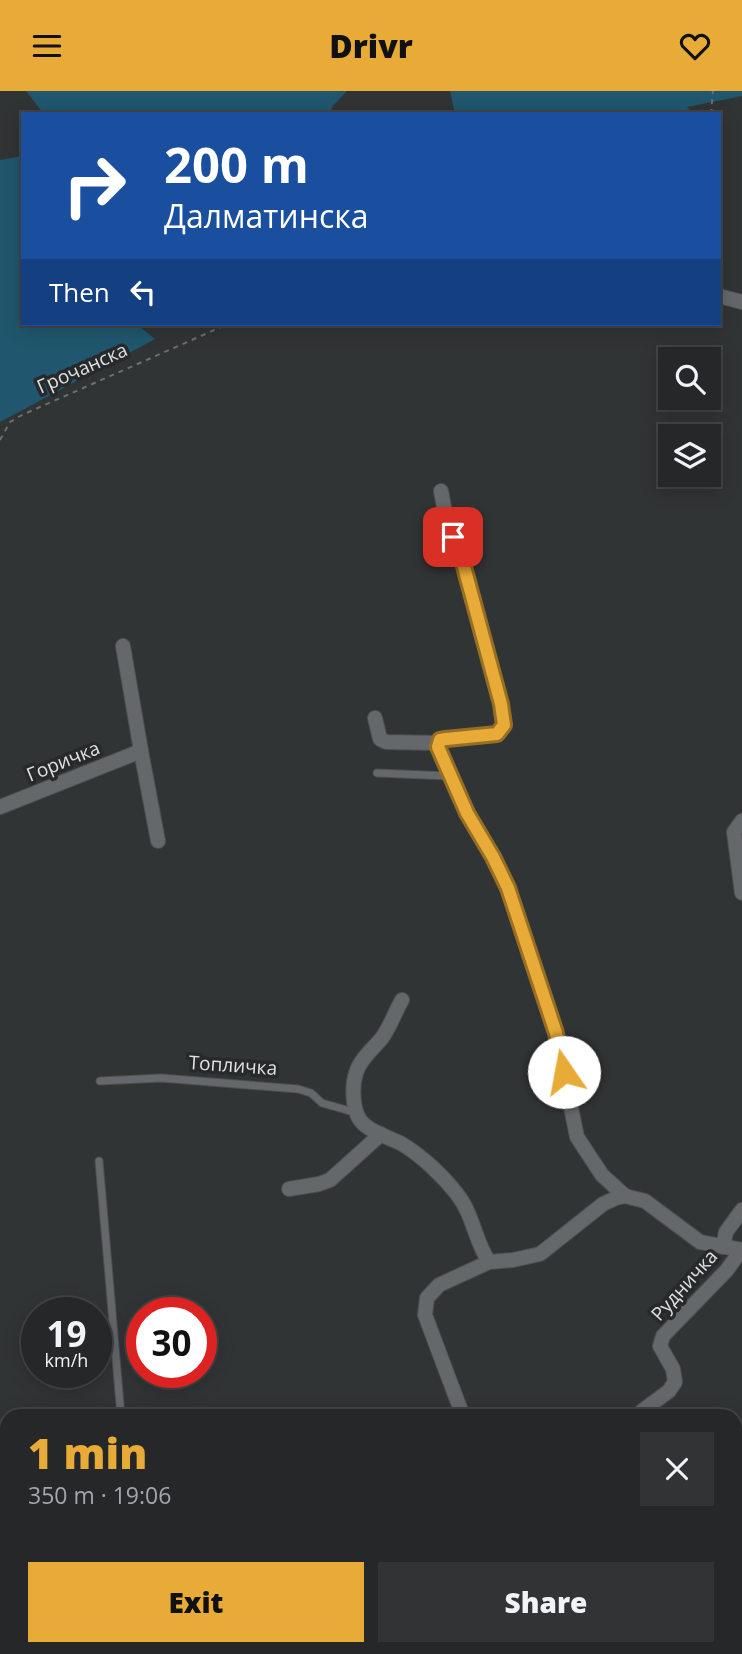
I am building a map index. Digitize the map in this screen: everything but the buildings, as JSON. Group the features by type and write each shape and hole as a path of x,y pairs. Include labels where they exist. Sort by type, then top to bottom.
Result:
{"street":[{"path":"721,297 742,302"},
{"path":"375,718 380,739 386,742 438,743 446,739 497,734 504,725 501,704 467,576 459,548 447,523 441,491"},
{"path":"123,646 159,841"},
{"path":"438,743 449,776 508,888 556,1033 577,1137 602,1175 625,1196 603,1204 540,1254 489,1262 439,1285 430,1293 425,1304 425,1315 460,1409"},
{"name":"Горичка","path":"0,807 141,751"},
{"path":"742,821 734,832 742,893"},
{"path":"357,1114 356,1073 360,1064 384,1036 402,1000"},
{"name":"Топличка","path":"357,1114 366,1126 404,1146 422,1160 457,1193 489,1262"},
{"path":"289,1189 319,1184 330,1179 381,1133"},
{"name":"Рудничка","path":"625,1196 655,1207 700,1242 741,1250 727,1270 663,1336 660,1346 673,1369 675,1382 673,1387 645,1409"},
{"path":"723,1247 726,1232 742,1210"}],"lane":[{"path":"377,773 449,776"},
{"name":"Топличка","path":"100,1081 161,1078 298,1089 311,1093 321,1103 357,1114"},
{"path":"99,1161 120,1409"}],"path":[{"path":"712,112 713,91"},
{"name":"Грочанска","path":"0,440 10,422 22,415 223,326"}],"shaded area":[{"path":"26,91 347,91 331,112 42,112"},
{"path":"450,91 742,91 742,96 687,107 692,112 455,112"},
{"path":"21,156 21,326 139,326 155,339 0,422 0,160"}],"route":[{"path":"453,537 467,576 501,704 504,725 497,734 440,740 438,747 467,813 508,888 556,1033 564,1072"}]}
